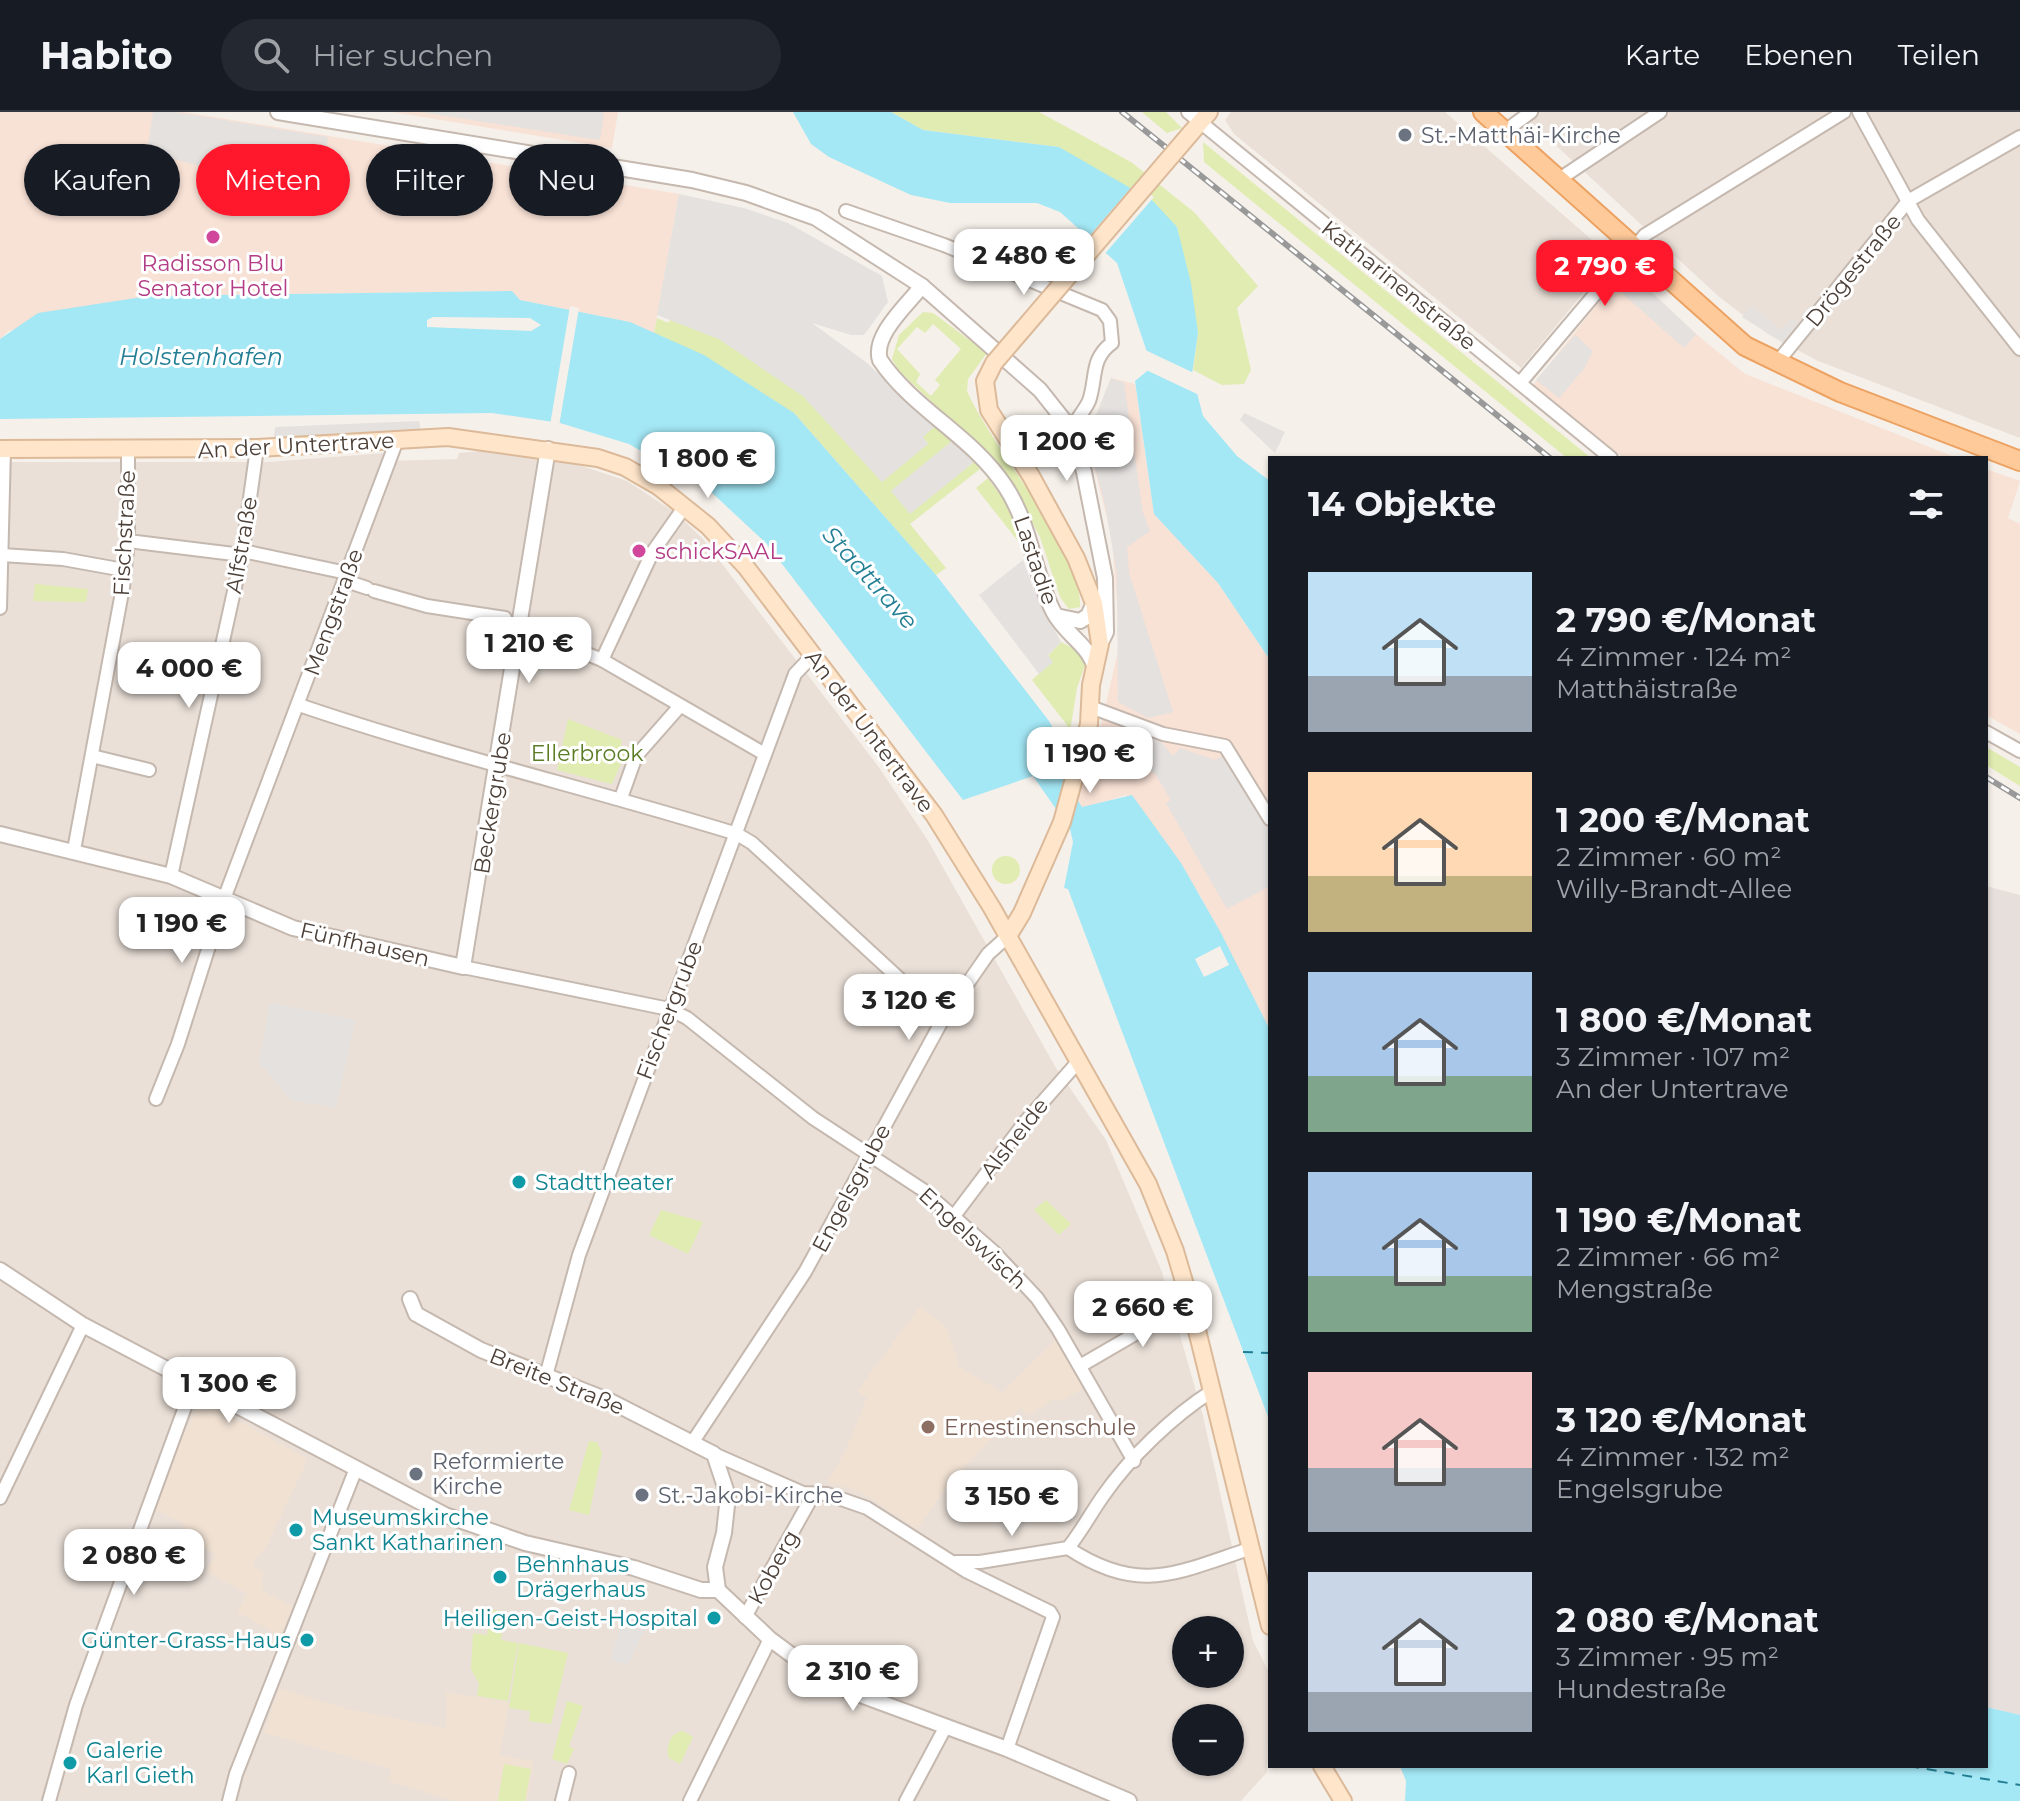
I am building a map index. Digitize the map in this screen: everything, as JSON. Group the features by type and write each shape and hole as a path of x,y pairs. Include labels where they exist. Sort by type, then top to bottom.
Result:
{"main road":[{"path":"1483,112 1716,323 1776,364 2020,460"},
{"path":"1008,936 1047,853 1059,818 1077,753 1100,644 1094,603 1076,558 1031,476 989,410 985,381 994,363 1197,120"},
{"name":"An der Untertrave","path":"2,449 128,451 257,448 448,437 598,458 625,467 685,506 746,567 934,815 1008,936 1148,1184 1175,1251 1190,1302 1268,1619"},
{"path":"1323,1768 1343,1801"}],"street":[{"path":"278,112 692,180 789,207 816,218 922,286 1040,390 1071,429 1105,578 1106,632 1100,644"},
{"path":"1505,131 1531,112"},
{"path":"1558,180 1660,112"},
{"path":"1520,383 1633,246 1658,226 1844,112"},
{"path":"1859,112 1918,220 2020,349"},
{"name":"Katharinenstraße","path":"1197,120 1609,456"},
{"name":"Drögestraße","path":"1776,364 1908,201 2020,137"},
{"path":"846,211 944,245 1102,310 1110,321 1112,343 1101,351 1094,368 1088,402 1071,429"},
{"name":"Lastadie","path":"922,286 882,337 877,351 880,360 981,456 1005,485 1021,513 1062,630 1089,651 1095,669"},
{"name":"Mengstraße","path":"156,1099 178,1044 224,899 299,705 360,585 397,440"},
{"name":"Alfstraße","path":"171,876 242,553 257,448"},
{"path":"0,604 2,449"},
{"name":"Beckergrube","path":"463,967 497,767 513,621 548,449"},
{"name":"Fischstraße","path":"74,850 128,541 128,451"},
{"path":"602,660 652,553 685,506"},
{"path":"1076,558 1089,552 1095,528"},
{"path":"128,541 242,553 427,606 513,621 602,660 763,753"},
{"path":"2,555 63,559 124,570"},
{"name":"Lastadie","path":"1056,616 1080,621 1088,616 1094,603"},
{"name":"Fischergrube","path":"546,1376 579,1255 737,834 763,753 795,674 813,655"},
{"path":"299,705 384,734 621,798 737,834 752,843 943,1019"},
{"path":"621,798 636,756 680,706"},
{"path":"1088,706 1163,734 1225,746 1268,816"},
{"path":"1988,733 2020,751"},
{"path":"92,756 149,770"},
{"name":"Fünfhausen","path":"0,834 171,876 293,928 463,967"},
{"name":"Engelsgrube","path":"694,1440 805,1272 943,1019 988,954 1008,936"},
{"path":"463,967 669,1009"},
{"name":"Engelswisch","path":"669,1009 687,1018 813,1118 870,1154 954,1216 1037,1298 1134,1461"},
{"name":"Alsheide","path":"954,1216 1034,1110 1077,1063"},
{"path":"0,1270 83,1325 355,1471 445,1515 497,1535 634,1568 701,1590 718,1590"},
{"name":"Breite Straße","path":"410,1299 416,1314 481,1350 694,1440 714,1454"},
{"path":"1080,1366 1190,1302"},
{"path":"0,1498 83,1325"},
{"path":"49,1801 60,1751 81,1690 193,1385"},
{"path":"1068,1548 1105,1493 1134,1461 1194,1402 1212,1391"},
{"path":"714,1454 813,1495 827,1494 867,1508 1053,1617 1007,1749"},
{"name":"Koberg","path":"714,1454 728,1496 715,1567 718,1590 745,1617 813,1495"},
{"path":"229,1801 240,1764 355,1471"},
{"path":"956,1562 980,1562 1068,1548 1110,1570 1149,1578 1172,1575 1249,1549"},
{"path":"745,1617 770,1639 838,1686 1007,1749 1129,1801"},
{"path":"690,1801 770,1639"},
{"path":"906,1801 946,1726"},
{"path":"562,1801 569,1773"}],"shaded area":[{"path":"0,112 184,112 377,144 366,144 366,216 493,216 493,163 509,166 509,216 624,216 624,185 679,194 654,333 630,322 520,300 511,291 149,296 8,331 0,339"},
{"path":"153,112 175,112 328,137 327,144 196,144 196,165 180,161 180,144 148,144"},
{"path":"392,112 618,112 613,144 588,144"},
{"path":"421,112 604,112 600,140"},
{"path":"1231,112 1445,112 1608,254 1609,262 1521,368 1234,134 1225,120"},
{"path":"1520,112 2020,112 2020,438 1818,361 1768,334 1718,296"},
{"path":"679,194 744,208 788,223 882,276 888,302 864,335 851,335 812,323 867,363 935,426 923,437 928,444 882,482 803,396 719,339 657,315"},
{"path":"1626,268 1696,334 1745,374 1952,456 1622,456 1533,385"},
{"path":"1626,268 1696,334 1684,348 1613,285"},
{"path":"1752,305 1781,331 1792,318 1799,324 1783,343 1742,317"},
{"path":"1575,335 1593,351 1584,369 1559,398 1536,380"},
{"path":"1111,378 1135,384 1154,514 1218,583 1268,657 1268,1026 1201,897 1126,795 1082,808 1076,798 1100,729 1120,643 1112,539 1087,438"},
{"path":"1111,378 1124,383 1143,513 1150,531 1127,547 1129,573 1173,712 1148,718 1118,702 1117,575 1105,504 1087,438"},
{"path":"1244,413 1285,432 1275,453 1240,420"},
{"path":"419,421 422,438 273,447 275,427"},
{"path":"952,441 974,462 910,514 891,491"},
{"path":"481,451 576,464 627,481 676,513 702,538 878,766 927,839 1056,1068 1106,1140 1162,1272 1203,1416 1253,1641 1268,1670 1267,1772 1241,1801 0,1801 0,462 268,462 385,453 386,461 457,459 459,453"},
{"path":"1988,470 2020,481 2008,518 2020,524 2020,734 1988,716"},
{"path":"1023,560 1033,588 1061,642 1048,655 1053,662 1039,674 979,595"},
{"path":"1120,726 1159,739 1173,756 1180,748 1215,760 1225,755 1268,826 1268,887 1227,909 1166,803 1171,800 1155,774 1130,754"},
{"path":"1988,887 2020,895 2020,1715 1988,1707"},
{"path":"270,1003 355,1020 336,1108 291,1100 259,1062"},
{"name":"Ernestinenschule","path":"920,1306 946,1327 959,1361 957,1365 1002,1392 1056,1340 1086,1387 1060,1402 1056,1398 1029,1415 1020,1408 949,1484 917,1529 861,1492 827,1482 845,1452 867,1398 857,1391"},
{"path":"206,1403 308,1459 265,1550 254,1560 254,1567 265,1573 261,1582 264,1591 293,1607 280,1636 237,1612 247,1593 206,1572 215,1554 178,1536 184,1524 153,1509 174,1461 172,1459 199,1405"},
{"path":"625,1614 648,1621 628,1665 610,1660"},
{"path":"279,1688 348,1709 446,1728 446,1692 509,1702 500,1755 534,1761 527,1801 454,1801 388,1781 391,1769 264,1733"}],"green space":[{"path":"891,112 1039,112 1131,162 1194,212 1258,286 1237,308 1251,370 1244,384 1222,385 1193,370 1198,333 1177,227 1059,147 923,130"},
{"path":"1142,112 1166,112 1182,128 1167,133"},
{"path":"1203,142 1589,456 1565,456 1204,162"},
{"path":"923,312 933,313 987,353 968,379 967,391 1052,530 1077,585 1080,607 1069,609 1060,597 1040,537 1014,488 995,461 899,371 892,359 899,335","holes":["933,324 961,349 935,380 940,385 931,396 916,382 920,374 897,349 917,327 925,333"]},
{"path":"657,318 719,339 803,396 882,482 928,443 922,437 935,426 952,441 891,491 910,513 974,462 980,469 910,524 946,568 936,575 794,413 654,333"},
{"path":"988,478 1025,540 1018,541 976,488"},
{"path":"35,584 88,589 86,602 33,601"},
{"path":"1061,642 1080,652 1085,665 1077,688 1069,737 1067,725 1032,680 1052,662 1048,656"},
{"name":"Ellerbrook","path":"568,719 622,740 621,746 628,748 612,784 557,770"},
{"path":"1988,748 2020,767 2020,786 1988,766"},
{"path":"1006,856 1016,860 1020,870 1016,880 1006,884 996,880 992,870 996,860"},
{"path":"1046,1200 1071,1224 1059,1235 1034,1210"},
{"path":"661,1210 703,1222 688,1254 649,1235"},
{"path":"589,1441 597,1442 602,1453 589,1515 569,1510"},
{"path":"491,1609 505,1612 501,1640 518,1643 508,1701 477,1696 479,1684 471,1669 473,1633 487,1635"},
{"path":"519,1643 568,1653 551,1724 529,1721 530,1711 509,1708"},
{"path":"567,1701 583,1706 569,1746 574,1749 567,1764 552,1759"},
{"path":"683,1731 693,1737 680,1764 669,1758 668,1750 672,1737"},
{"path":"504,1764 531,1769 525,1801 498,1801"}],"water":[{"path":"793,112 891,112 923,130 1059,147 1153,201 1177,227 1191,283 1198,333 1192,374 1203,416 1237,456 1268,479 1268,657 1218,583 1154,514 1135,381 1152,367 1117,263 1060,212 1037,203 950,203 911,195 829,157 811,144"},
{"name":"Holstenhafen","path":"512,291 520,300 630,322 704,355 794,413 936,575 1049,721 1063,745 1059,770 1082,807 1132,795 1181,863 1268,1026 1268,1417 1068,889 1064,888 1073,842 1070,829 1033,776 963,800 766,543 710,491 629,444 560,423 492,413 0,419 0,339 38,313 149,296","holes":["433,317 530,318 541,325 531,331 427,327 427,320"]},
{"path":"1988,1707 2020,1715 2020,1801 1405,1801 1406,1781 1401,1768 1988,1768"}],"pier":[{"path":"1134,184 1154,197 1103,256 1086,240"},
{"path":"570,306 579,308 559,426 550,425"},
{"path":"1141,348 1196,374 1200,388 1197,394 1144,369 1147,366"},
{"path":"1220,946 1229,965 1204,977 1195,959"}],"ferry route":[{"path":"1243,1352 1268,1353"},
{"path":"1921,1768 2020,1785"}],"railway":[{"path":"1122,112 1548,456"},
{"path":"1988,778 2020,798"}],"place":[{"name":"St.-Matthäi-Kirche","path":"1405,135"},
{"name":"Radisson Blu Senator Hotel","path":"213,237"},
{"name":"schickSAAL","path":"639,551"},
{"name":"Stadttheater","path":"519,1182"},
{"name":"Ernestinenschule","path":"928,1427"},
{"name":"Reformierte Kirche","path":"416,1474"},
{"name":"St.-Jakobi-Kirche","path":"642,1495"},
{"name":"Museumskirche Sankt Katharinen","path":"296,1530"},
{"name":"Behnhaus Drägerhaus","path":"500,1577"},
{"name":"Heiligen-Geist-Hospital","path":"714,1618"},
{"name":"Günter-Grass-Haus","path":"307,1640"},
{"name":"Galerie Karl Gieth","path":"70,1763"}],"water label":[{"name":"Stadttrave","path":"870,578"}]}
